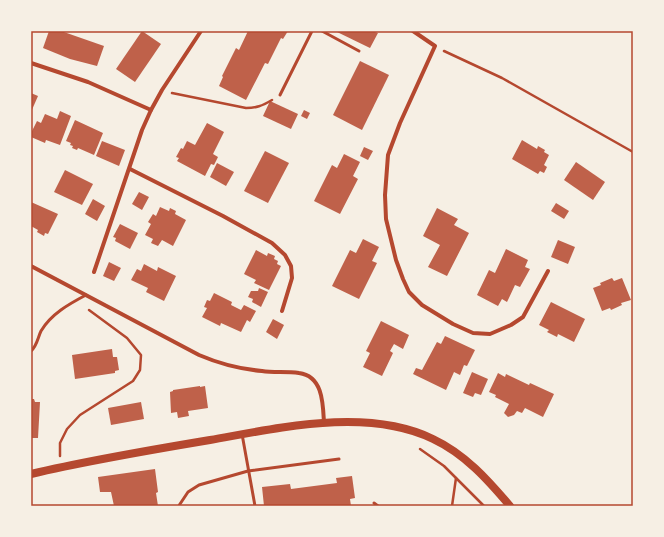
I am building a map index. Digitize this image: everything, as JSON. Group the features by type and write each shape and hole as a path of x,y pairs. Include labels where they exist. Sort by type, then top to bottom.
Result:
{"main road":[{"path":"31,474 159,448 242,434 324,422 362,422 379,424 432,438 465,459 510,506"}],"street":[{"path":"94,272 142,130 162,90 201,31"},
{"path":"413,31 434,46 400,123 388,161 385,195 386,219 396,260 409,292 422,305 453,324 473,333 490,334 523,317 548,271"},
{"path":"31,62 88,82 151,110"},
{"path":"130,169 223,216 272,243 285,255 292,266 292,278 282,311"},
{"path":"31,266 199,355 221,364 264,372 300,373 309,376 316,383 322,393 324,422"}],"lane":[{"path":"280,95 312,31"},
{"path":"322,31 359,51"},
{"path":"31,351 34,348 42,330 58,311 86,295"},
{"path":"242,434 255,506"},
{"path":"179,506 188,492 199,485 248,471 339,459"},
{"path":"374,503 378,506"}],"path":[{"path":"434,46 502,78 633,152"},
{"path":"162,90 250,108 262,106 280,95"},
{"path":"60,457 60,443 67,429 80,415 133,381 140,370 141,355 127,338 88,310 86,295"},
{"path":"416,447 435,458 484,506"},
{"path":"452,506 456,478"}],"building":[{"path":"49,31 61,31 104,46 97,66 70,59 43,48"},
{"path":"142,31 161,44 135,82 116,69"},
{"path":"248,31 288,31 283,39 281,38 268,64 265,63 246,100 219,86 223,77 222,76 236,48 239,50"},
{"path":"335,31 372,31 378,33 370,48"},
{"path":"360,61 389,75 362,130 333,115"},
{"path":"31,93 38,96 31,112"},
{"path":"270,101 298,114 291,129 263,116"},
{"path":"304,110 310,113 307,119 301,116"},
{"path":"60,111 71,116 60,145 46,140 45,143 31,137 31,133 37,121 41,123 45,114 57,119"},
{"path":"75,120 103,133 94,155 78,148 77,150 72,148 73,146 70,145 71,143 66,141"},
{"path":"207,123 224,132 213,154 218,157 214,165 211,164 205,176 177,161 179,158 176,157 181,148 183,149 187,141 195,145"},
{"path":"522,140 537,149 538,146 545,150 544,152 549,155 544,165 547,167 544,173 540,171 538,174 512,159"},
{"path":"102,141 125,150 119,166 96,156"},
{"path":"364,147 373,151 368,160 360,156"},
{"path":"265,151 289,163 268,203 244,191"},
{"path":"344,154 360,162 353,176 358,179 340,214 314,201 332,165 337,168"},
{"path":"576,162 605,182 593,200 564,180"},
{"path":"217,163 234,172 226,186 210,177"},
{"path":"65,170 93,184 82,205 54,192"},
{"path":"139,192 149,197 142,210 132,204"},
{"path":"93,199 105,206 97,221 85,214"},
{"path":"31,202 58,214 48,234 45,233 44,236 31,226"},
{"path":"556,203 569,211 564,219 551,211"},
{"path":"160,207 169,211 170,208 176,211 175,214 186,220 173,246 162,240 158,246 151,243 153,239 145,235 151,224 148,222 153,214 156,216"},
{"path":"437,208 458,219 454,225 469,233 447,276 428,267 440,245 423,236"},
{"path":"120,224 138,233 130,249 115,241 116,238 113,237"},
{"path":"363,239 379,247 372,261 377,263 359,299 332,286 350,250 356,253"},
{"path":"558,240 575,247 568,264 551,257"},
{"path":"506,249 528,260 525,267 530,269 520,287 515,285 507,302 502,299 498,306 477,295 489,270 495,273"},
{"path":"256,250 267,256 268,253 275,256 274,259 278,261 277,264 281,266 269,290 254,283 256,280 244,274"},
{"path":"109,262 121,268 114,281 103,276"},
{"path":"144,264 157,271 158,267 176,276 164,301 146,292 148,288 131,280 137,269 141,271"},
{"path":"612,278 614,281 622,278 631,300 621,303 622,305 611,310 610,308 602,311 593,288"},
{"path":"259,288 268,292 261,307 252,302 253,299 248,297 251,291 258,291"},
{"path":"214,293 232,302 231,305 241,310 244,305 256,311 250,322 247,320 241,332 221,323 220,326 202,317 207,308 204,307 207,300 210,301"},
{"path":"551,302 585,319 574,342 558,334 557,337 547,332 549,330 539,325"},
{"path":"273,319 284,325 277,339 266,332"},
{"path":"381,321 409,335 403,349 394,344 390,351 393,353 382,376 363,367 370,353 366,351"},
{"path":"445,336 475,350 467,366 464,365 460,375 454,372 446,390 413,374 416,368 422,370 437,342 441,344"},
{"path":"112,349 113,357 117,357 119,370 115,371 115,373 75,379 72,355"},
{"path":"472,372 488,379 481,395 475,393 473,397 463,393"},
{"path":"498,373 505,377 506,374 529,385 530,383 554,394 543,417 525,408 522,413 517,411 514,415 508,417 504,413 509,404 495,397 496,395 489,392"},
{"path":"205,386 208,408 188,411 189,416 178,418 177,412 171,413 170,392 173,390"},
{"path":"31,399 34,399 35,402 40,402 38,438 31,438"},
{"path":"141,402 144,419 111,425 108,408"},
{"path":"155,469 158,506 114,506 111,492 100,492 98,477"},
{"path":"352,476 355,498 350,499 351,506 264,506 262,487 290,484 291,489 337,483 336,478"}]}
